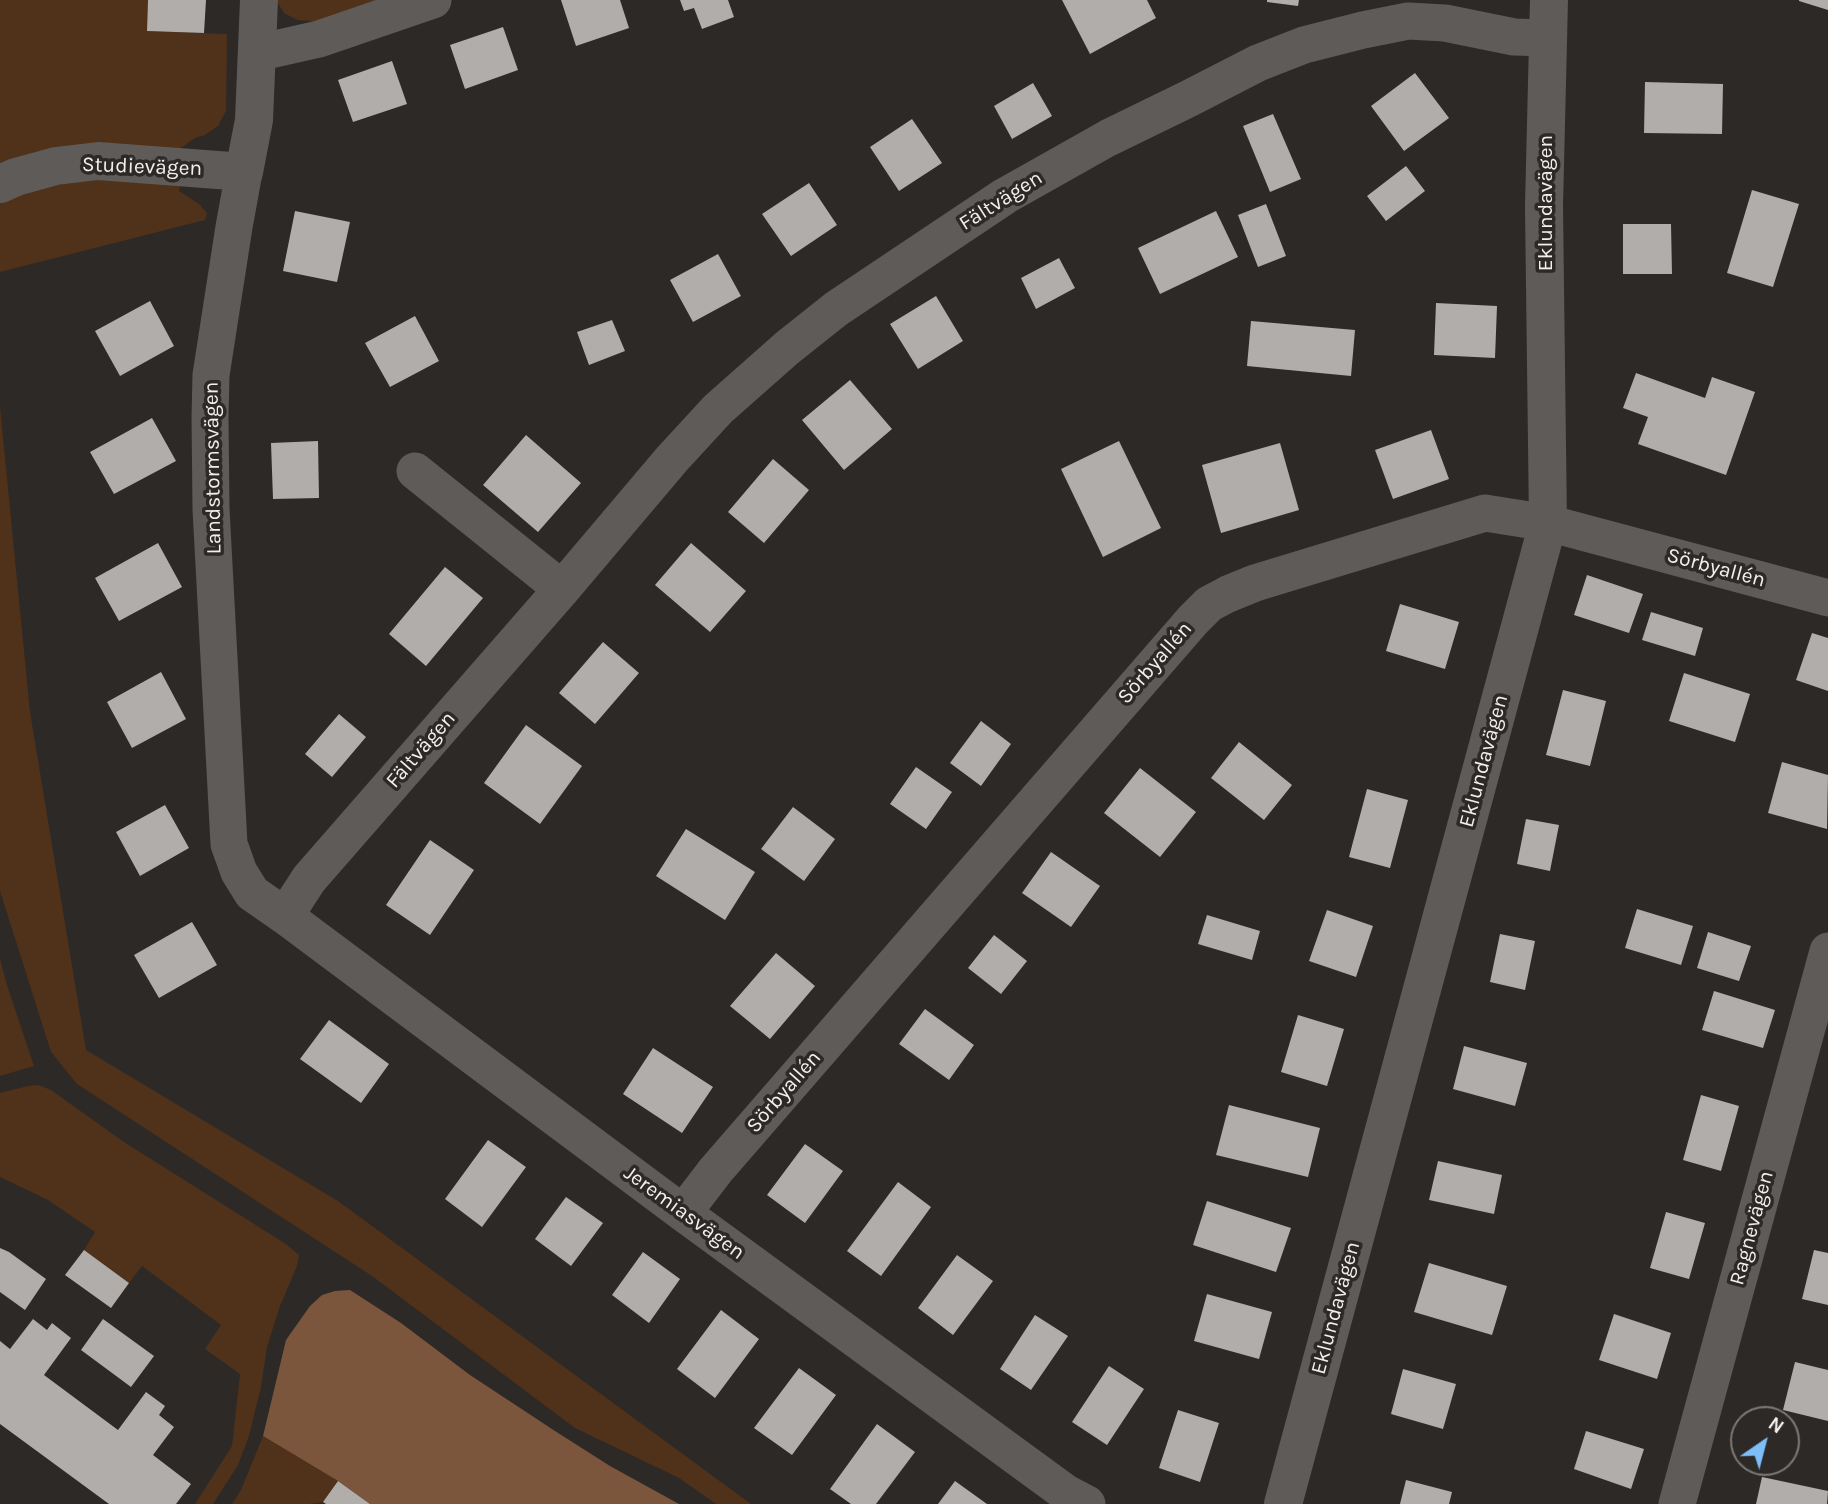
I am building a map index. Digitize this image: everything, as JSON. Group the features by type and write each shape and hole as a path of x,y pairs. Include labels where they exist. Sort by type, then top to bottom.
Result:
{"street":[{"name":"Landstormsvägen","path":"259,0 254,120 211,374 211,509 229,844 239,872 252,893 285,916"},
{"path":"257,53 319,39 433,0"},
{"name":"Eklundavägen","path":"1283,1504 1548,523 1544,206 1549,0"},
{"name":"Fältvägen","path":"285,916 309,879 672,459 718,409 836,309 1005,196 1096,145 1258,63 1304,46 1408,21 1445,23 1514,37 1548,38"},
{"name":"Studievägen","path":"0,184 56,166 97,161 244,172"},
{"path":"415,471 562,589"},
{"name":"Sörbyallén","path":"683,1213 716,1170 1209,604 1255,583 1485,513 1548,523 1828,598"},
{"name":"Jeremiasvägen","path":"285,916 683,1213 1066,1493 1087,1504"},
{"name":"Ragnevägen","path":"1677,1504 1828,951"}],"shaded area":[{"path":"0,0 148,0 147,31 227,34 226,111 218,126 178,150 0,165"},
{"path":"276,0 388,0 322,22 297,20 284,13"},
{"path":"82,179 180,183 179,191 199,204 207,213 205,220 0,272 0,200"},
{"path":"0,407 30,712 86,1050 338,1201 751,1504 716,1504 679,1478 575,1428 372,1276 77,1084 51,1052 0,891"},
{"path":"0,959 34,1066 0,1076"},
{"path":"39,1085 51,1090 124,1142 286,1244 299,1255 267,1347 249,1436 238,1465 213,1504 195,1504 232,1446 240,1374 205,1349 221,1325 142,1266 129,1283 84,1250 95,1232 48,1200 0,1177 0,1093"},
{"path":"350,1290 555,1431 610,1466 679,1504 370,1504 338,1481 263,1436 286,1340 310,1306 322,1295"},
{"path":"263,1436 338,1481 323,1502 232,1504 241,1490"}],"building":[{"path":"148,0 206,0 204,33 147,31"},
{"path":"561,0 620,0 629,28 576,46"},
{"path":"680,0 728,0 734,17 702,29 694,8 684,11"},
{"path":"1062,0 1147,0 1156,18 1090,54"},
{"path":"1267,0 1299,0 1298,6"},
{"path":"1828,0 1828,10 1799,1"},
{"path":"503,27 518,70 465,89 450,45"},
{"path":"392,61 407,104 353,122 338,80"},
{"path":"1415,73 1449,118 1404,151 1371,106"},
{"path":"1645,82 1723,84 1722,134 1644,133"},
{"path":"1033,83 1052,116 1012,139 994,106"},
{"path":"1273,114 1301,179 1270,192 1243,126"},
{"path":"912,119 942,163 899,191 870,147"},
{"path":"1406,166 1425,191 1386,221 1367,196"},
{"path":"809,183 837,225 791,256 762,214"},
{"path":"1752,190 1799,204 1773,287 1727,273"},
{"path":"1266,204 1286,256 1258,267 1238,215"},
{"path":"295,211 350,222 337,282 283,271"},
{"path":"1216,211 1238,257 1160,294 1138,248"},
{"path":"1623,224 1671,224 1672,274 1623,274"},
{"path":"718,254 741,296 693,322 670,280"},
{"path":"1059,258 1075,288 1036,309 1021,278"},
{"path":"936,296 963,341 918,369 890,324"},
{"path":"150,301 174,346 120,376 95,331"},
{"path":"1436,303 1497,306 1495,358 1434,355"},
{"path":"415,316 439,361 390,387 365,343"},
{"path":"612,320 625,351 589,365 577,332"},
{"path":"1251,321 1355,330 1351,376 1247,366"},
{"path":"1636,373 1705,398 1712,377 1755,392 1726,475 1638,444 1648,417 1623,408"},
{"path":"850,380 892,429 844,470 802,420"},
{"path":"152,418 176,461 114,494 90,452"},
{"path":"1431,430 1449,479 1393,499 1375,450"},
{"path":"526,435 581,483 538,532 483,485"},
{"path":"318,441 319,498 273,499 271,443"},
{"path":"1119,441 1161,528 1103,557 1061,469"},
{"path":"1280,443 1299,510 1221,533 1202,465"},
{"path":"773,459 809,490 764,543 728,512"},
{"path":"158,543 182,587 119,621 95,578"},
{"path":"691,543 746,591 710,632 655,585"},
{"path":"445,567 483,598 426,666 389,634"},
{"path":"1587,575 1643,594 1629,633 1574,615"},
{"path":"1400,604 1459,622 1445,669 1386,651"},
{"path":"1651,612 1703,628 1695,656 1642,640"},
{"path":"1812,633 1828,638 1828,691 1796,680"},
{"path":"603,642 639,673 595,724 559,693"},
{"path":"161,672 186,719 132,748 107,702"},
{"path":"1684,673 1750,694 1735,742 1669,721"},
{"path":"1563,690 1606,701 1590,766 1546,755"},
{"path":"339,714 366,737 332,777 305,754"},
{"path":"981,721 1011,744 981,786 950,763"},
{"path":"526,725 582,766 540,824 484,783"},
{"path":"1239,742 1292,785 1264,820 1211,778"},
{"path":"1782,762 1828,775 1827,829 1768,813"},
{"path":"916,767 952,792 926,829 890,804"},
{"path":"1140,768 1196,812 1160,857 1104,813"},
{"path":"1367,789 1408,800 1390,868 1349,857"},
{"path":"165,805 189,848 140,876 116,832"},
{"path":"793,807 835,839 804,881 761,849"},
{"path":"1526,819 1559,825 1550,871 1517,864"},
{"path":"686,829 755,872 725,920 656,876"},
{"path":"430,840 474,870 430,935 386,905"},
{"path":"1051,852 1100,886 1071,927 1022,893"},
{"path":"1637,909 1693,926 1681,965 1625,948"},
{"path":"1327,910 1373,926 1356,977 1309,961"},
{"path":"1207,915 1260,931 1252,960 1198,944"},
{"path":"192,922 217,965 159,998 134,955"},
{"path":"1708,932 1751,946 1739,981 1697,968"},
{"path":"1500,934 1535,941 1525,990 1490,982"},
{"path":"994,935 1027,961 1001,994 968,968"},
{"path":"776,953 815,986 770,1039 730,1006"},
{"path":"1714,991 1775,1010 1763,1048 1702,1030"},
{"path":"925,1009 974,1045 949,1080 899,1044"},
{"path":"1298,1015 1344,1029 1327,1086 1281,1072"},
{"path":"329,1020 389,1064 361,1103 300,1059"},
{"path":"1464,1046 1527,1063 1515,1106 1453,1089"},
{"path":"653,1048 713,1087 682,1133 623,1094"},
{"path":"1701,1095 1739,1106 1721,1171 1683,1160"},
{"path":"1229,1105 1320,1128 1308,1177 1216,1155"},
{"path":"488,1140 526,1167 482,1227 445,1199"},
{"path":"805,1144 843,1171 805,1223 767,1195"},
{"path":"1438,1161 1502,1175 1494,1214 1429,1200"},
{"path":"898,1182 931,1207 881,1276 847,1251"},
{"path":"566,1197 603,1223 571,1266 535,1239"},
{"path":"1207,1201 1291,1228 1276,1272 1193,1245"},
{"path":"1666,1212 1705,1223 1689,1279 1650,1268"},
{"path":"0,1248 46,1279 25,1310 0,1292"},
{"path":"84,1250 129,1283 111,1308 65,1275"},
{"path":"1814,1250 1828,1253 1828,1305 1802,1299"},
{"path":"643,1252 680,1279 649,1323 612,1295"},
{"path":"957,1255 993,1281 953,1335 918,1308"},
{"path":"1429,1263 1507,1286 1492,1335 1414,1312"},
{"path":"1207,1294 1272,1312 1259,1359 1194,1341"},
{"path":"721,1310 759,1339 715,1398 677,1369"},
{"path":"1614,1314 1671,1333 1657,1379 1599,1360"},
{"path":"1035,1315 1068,1336 1031,1390 1000,1369"},
{"path":"33,1319 47,1330 52,1323 71,1338 44,1375 118,1430 146,1392 165,1406 159,1415 174,1427 153,1455 191,1484 176,1504 109,1504 0,1424 0,1341 10,1349"},
{"path":"103,1319 154,1356 131,1387 81,1350"},
{"path":"1795,1362 1828,1370 1828,1421 1800,1414 1800,1406 1784,1406"},
{"path":"1109,1366 1144,1389 1107,1445 1072,1422"},
{"path":"799,1368 836,1395 792,1455 754,1428"},
{"path":"1403,1369 1456,1384 1443,1429 1391,1414"},
{"path":"1178,1410 1219,1423 1200,1482 1159,1468"},
{"path":"877,1424 915,1452 876,1504 851,1504 830,1489"},
{"path":"1586,1431 1644,1449 1631,1489 1574,1469"},
{"path":"1762,1477 1828,1491 1827,1504 1756,1504"},
{"path":"1406,1480 1452,1492 1449,1504 1400,1504"},
{"path":"338,1481 370,1504 323,1502"},
{"path":"955,1481 987,1504 938,1504"}]}
